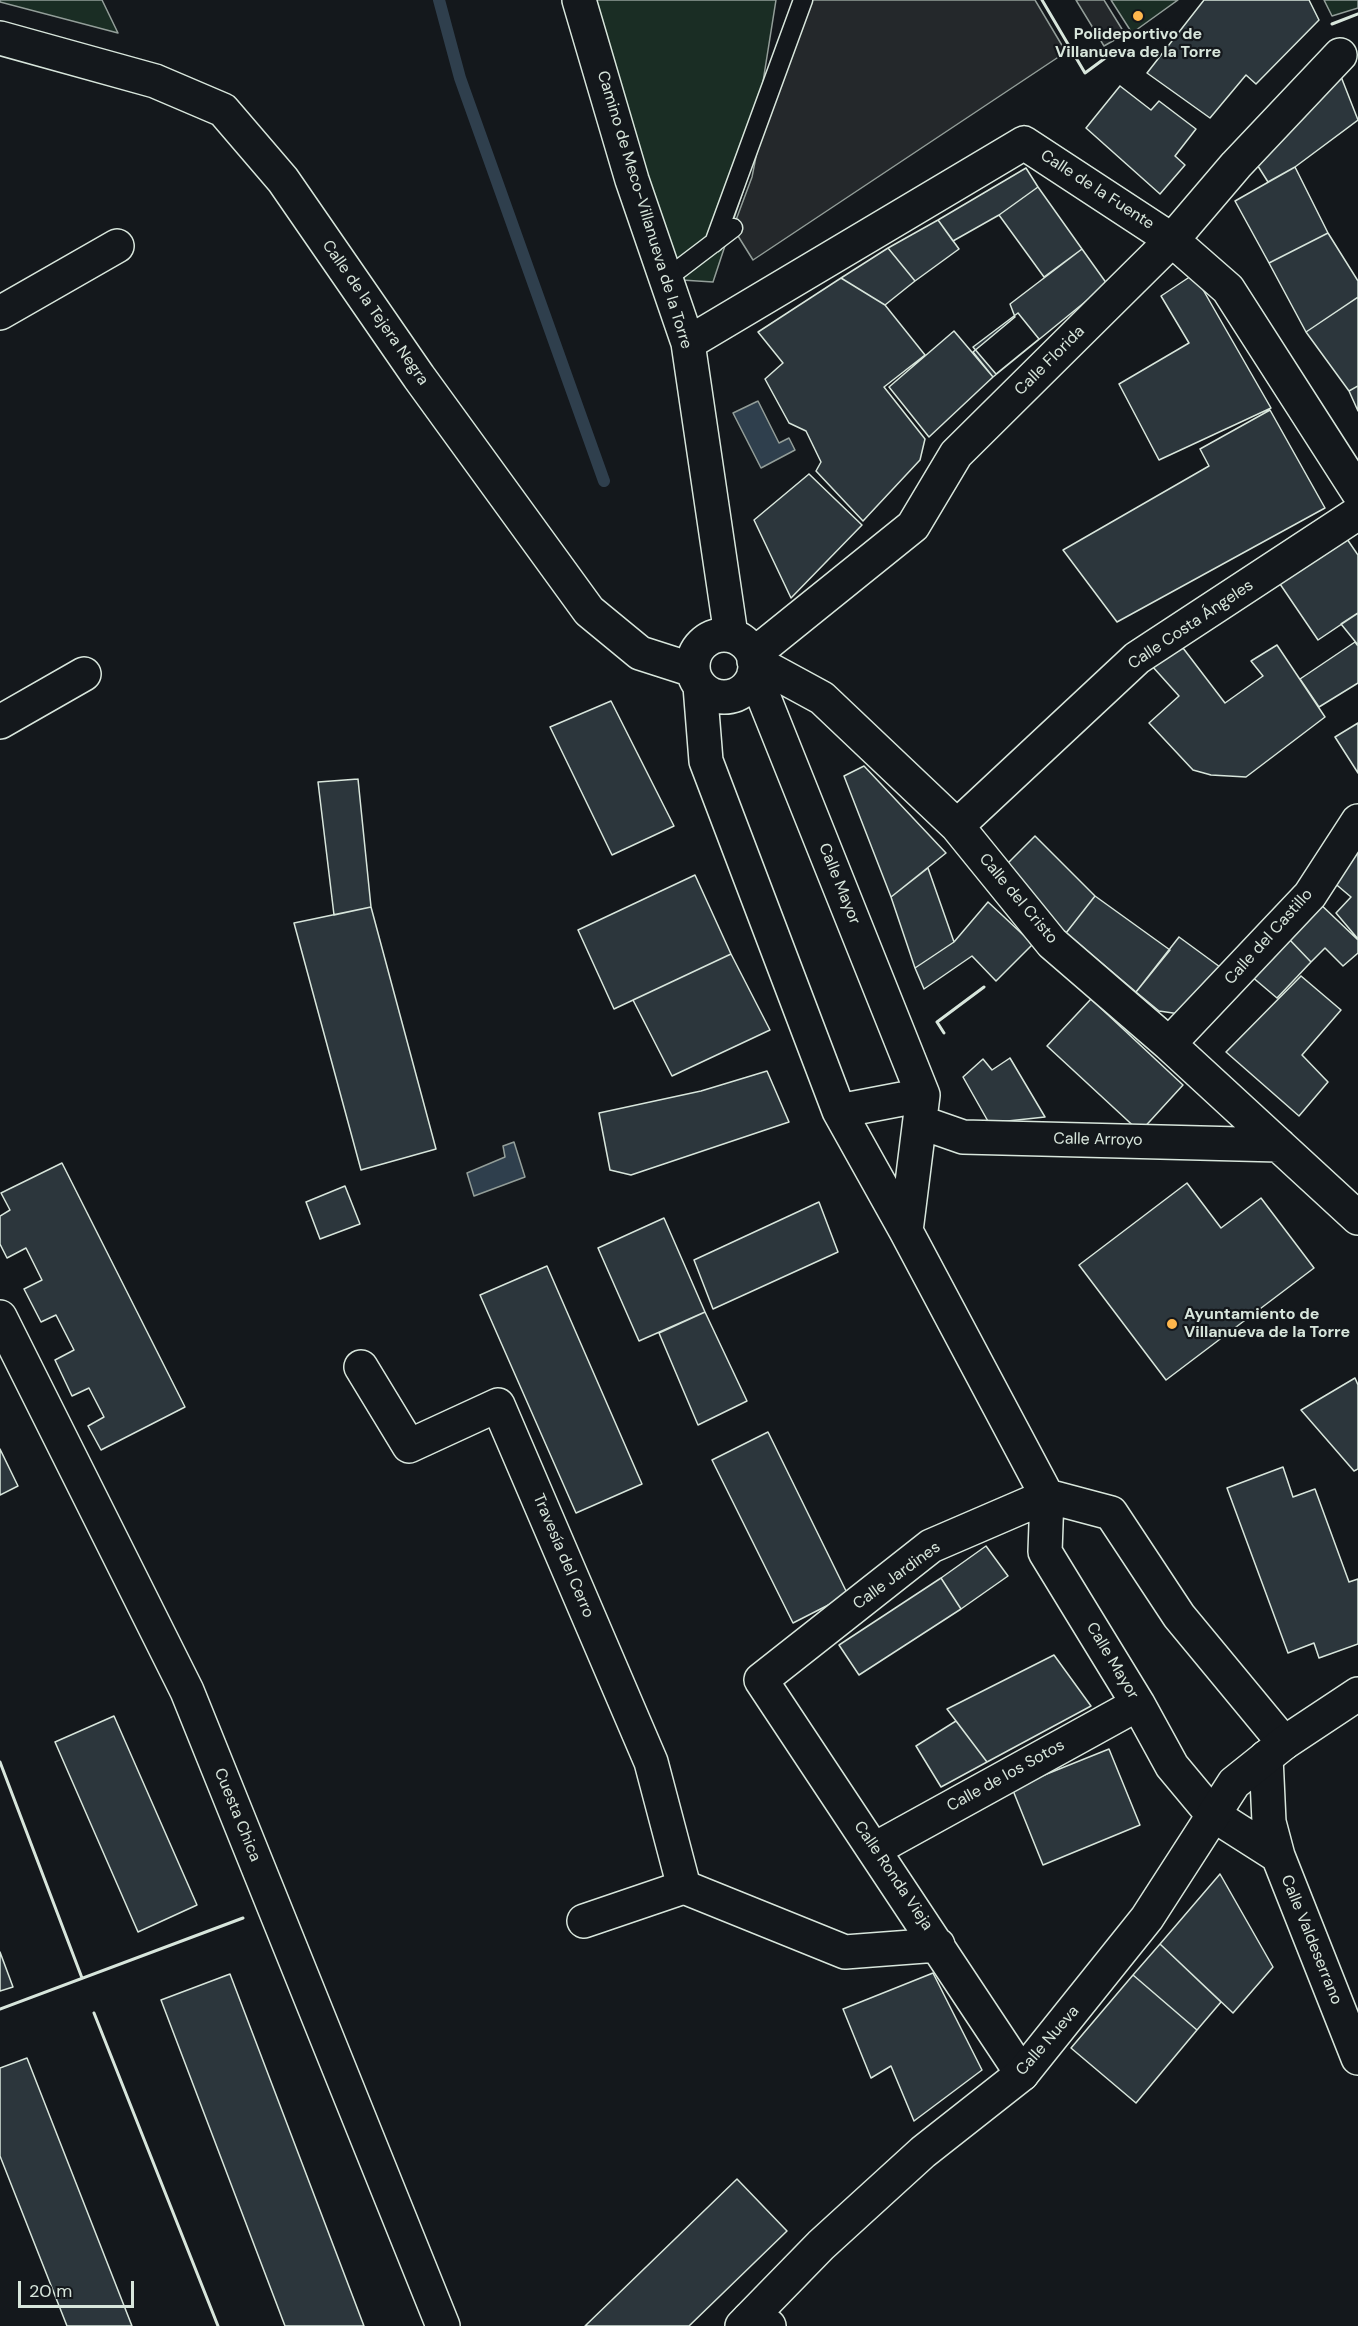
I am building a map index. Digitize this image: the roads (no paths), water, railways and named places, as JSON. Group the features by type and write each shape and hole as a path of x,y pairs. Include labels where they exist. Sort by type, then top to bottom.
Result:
{"street":[{"name":"Camino de Meco-Villanueva de la Torre","path":"579,0 632,180 688,343 748,656"},
{"name":"Calle de la Tejera Negra","path":"0,38 155,81 223,110 283,180 419,377 589,611 640,652 697,678"},
{"name":"Calle Florida","path":"748,656 913,526 956,454 1172,240 1236,165 1340,55"},
{"name":"Calle de la Fuente","path":"688,343 1024,143 1172,240 1228,289 1358,492"},
{"path":"0,313 117,246"},
{"name":"Calle Costa Ángeles","path":"957,826 1137,658 1358,513"},
{"path":"697,678 716,696 734,695 744,689 748,656 713,636 703,642 693,658 706,761 839,1111 906,1231 1047,1496 1111,1513 1179,1616 1275,1750"},
{"name":"Calle del Cristo","path":"748,656 822,698 957,826 1052,943 1169,1044 1358,1218"},
{"name":"Calle Mayor","path":"748,656 922,1109 906,1231"},
{"path":"0,722 84,674"},
{"name":"Calle del Castillo","path":"1169,1044 1310,895 1358,820"},
{"path":"839,1111 922,1109"},
{"name":"Calle Arroyo","path":"922,1109 963,1137 1280,1145"},
{"name":"Cuesta Chica","path":"0,1317 187,1691 443,2326"},
{"name":"Travesía del Cerro","path":"361,1367 409,1446 498,1405 651,1762 684,1887"},
{"name":"Calle Mayor","path":"1047,1496 1045,1552 1138,1704 1172,1766 1212,1814"},
{"name":"Calle Jardines","path":"761,1680 932,1546 1047,1496"},
{"name":"Calle Ronda Vieja","path":"761,1680 1022,2074"},
{"name":"Calle Nueva","path":"753,2324 820,2246 923,2152 1022,2074 1147,1918 1234,1783 1275,1750 1358,1694"},
{"name":"Calle de los Sotos","path":"875,1849 1138,1704"},
{"name":"Calle Valdeserrano","path":"1275,1750 1269,1822 1278,1856 1358,2058"},
{"path":"1212,1814 1269,1822"},
{"name":"Calle Valdeserrano","path":"1212,1814 1278,1856"},
{"path":"584,1921 684,1887 845,1952 938,1945"}],"lane":[{"path":"714,243 803,0"},
{"path":"666,279 733,228"}],"water":[{"path":"758,401 779,443 789,438 795,450 761,468 733,413"},
{"path":"514,1142 525,1177 474,1196 467,1173 505,1157 503,1146"}],"waterway":[{"path":"439,0 460,78 604,481"}],"place":[{"name":"Polideportivo de Villanueva de la Torre","path":"1138,16"},
{"name":"Ayuntamiento de Villanueva de la Torre","path":"1172,1324"}]}
